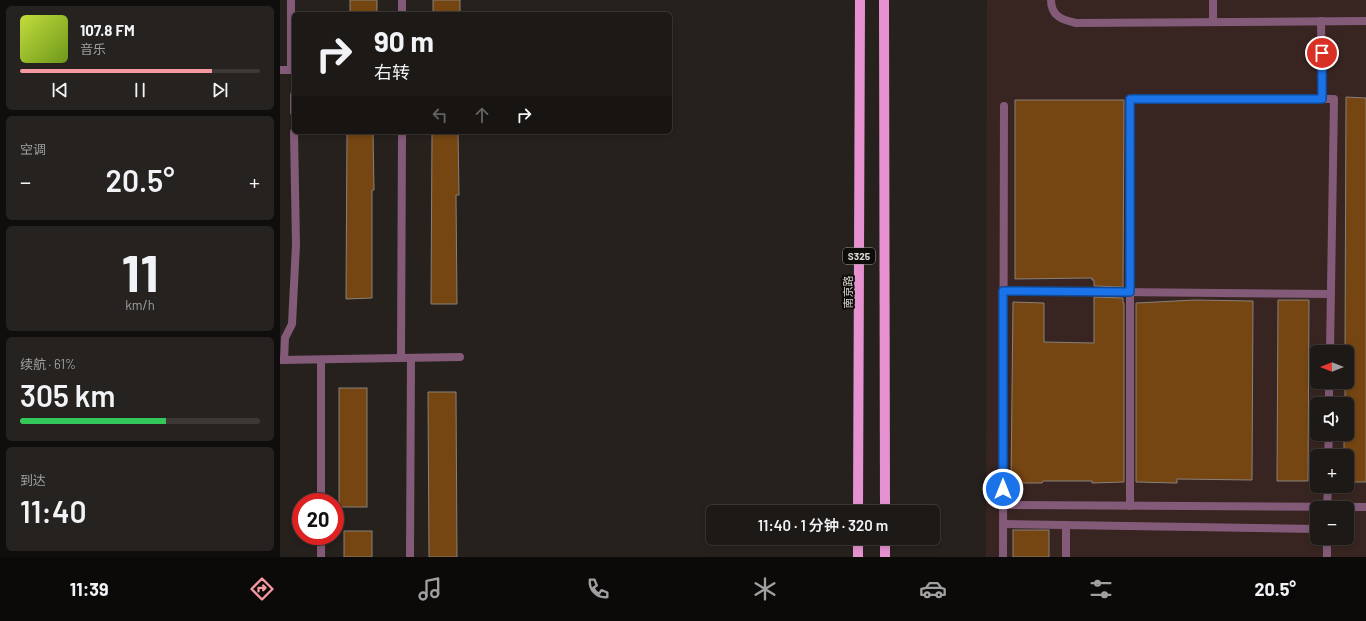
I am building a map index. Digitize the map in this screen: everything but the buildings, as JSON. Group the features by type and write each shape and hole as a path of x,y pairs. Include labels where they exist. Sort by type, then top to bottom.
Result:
{"main road":[{"name":"南京路","path":"858,505 860,0"},
{"name":"S325","path":"884,0 885,505"},
{"path":"858,545 858,557"},
{"path":"885,545 885,557"}],"lane":[{"path":"280,70 292,70 291,0"},
{"path":"402,0 402,12"},
{"path":"1051,0 1051,7 1057,17 1066,21 1076,22 1366,21"},
{"path":"1213,0 1213,22"},
{"path":"1321,22 1322,99"},
{"path":"1130,506 1130,99 1334,99 1330,345"},
{"path":"1003,557 1004,106"},
{"path":"294,134 296,253 292,324 285,338 282,360 460,357"},
{"path":"401,358 402,134"},
{"path":"1003,291 1331,294"},
{"path":"410,557 411,358"},
{"path":"321,360 321,493"},
{"path":"1003,504 1310,508"},
{"path":"1354,507 1366,507"},
{"path":"1003,524 1310,529"},
{"path":"1066,525 1066,557"},
{"path":"321,545 321,557"},
{"path":"1327,545 1327,557"}],"shaded area":[{"path":"987,0 1366,0 1366,557 986,557"}],"route":[{"path":"1003,489 1003,291 1130,292 1130,99 1322,99 1322,53"}]}
